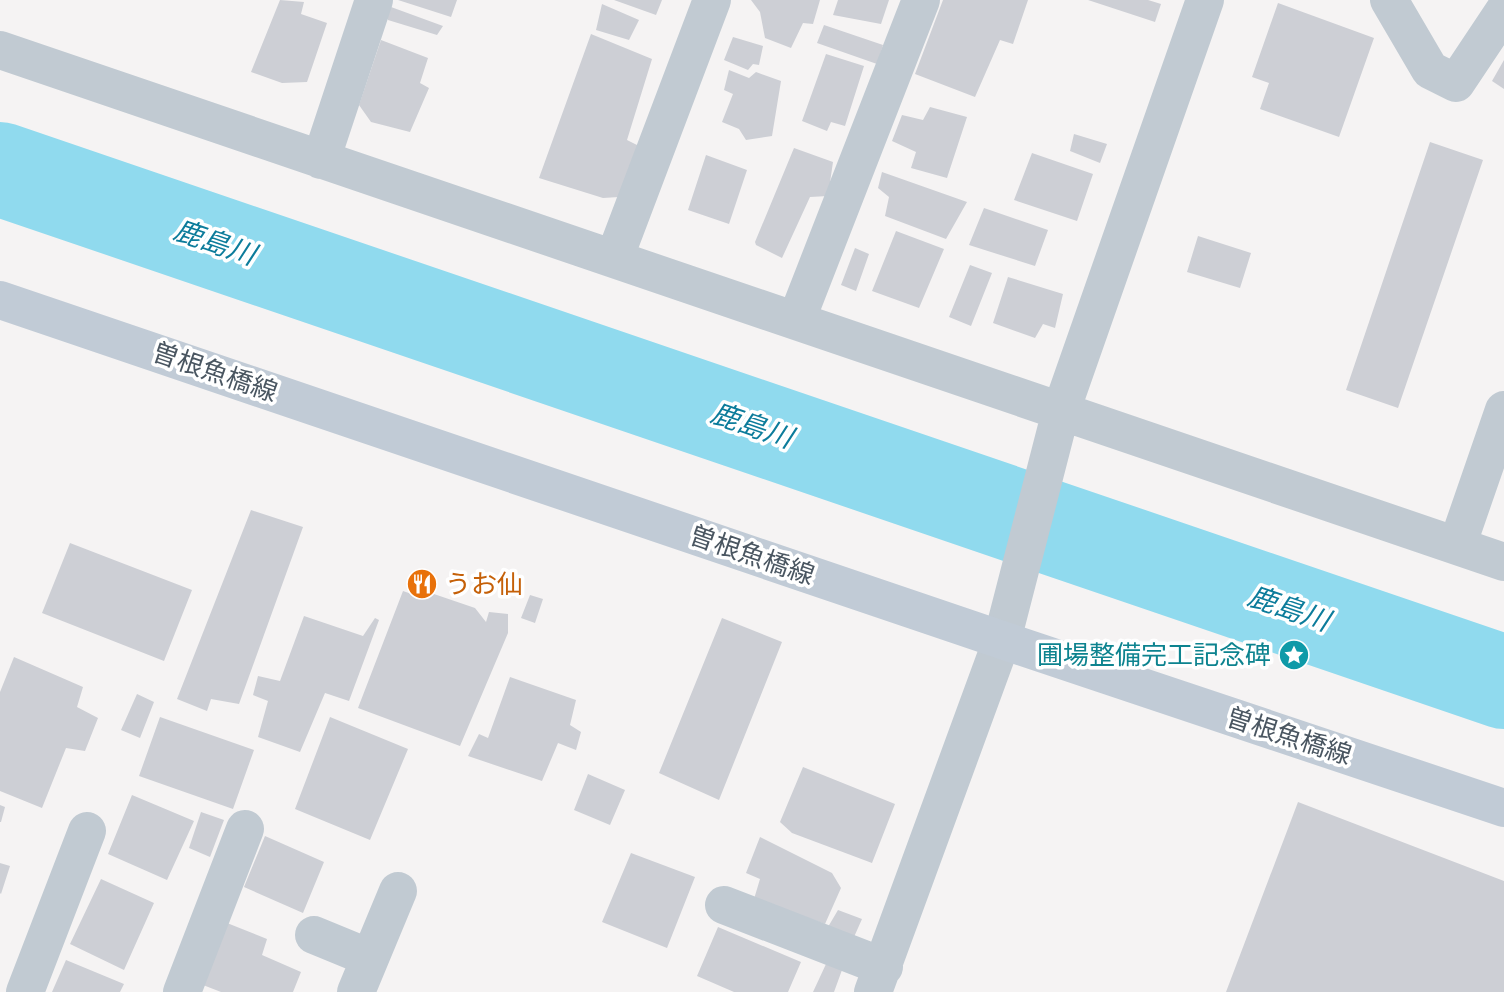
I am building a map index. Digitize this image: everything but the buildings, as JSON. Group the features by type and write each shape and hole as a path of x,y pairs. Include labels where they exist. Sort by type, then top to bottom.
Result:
{"main road":[{"name":"曽根魚橋線","path":"0,300 1504,808"}],"street":[{"path":"321,160 373,0"},
{"path":"614,259 712,0"},
{"path":"796,321 920,0"},
{"path":"724,905 878,980 1002,640 1061,411 1205,0"},
{"path":"1389,0 1430,71 1456,83 1504,11"},
{"path":"0,50 1504,562"},
{"path":"1457,546 1504,410"},
{"path":"182,992 245,829"},
{"path":"25,992 87,831"},
{"path":"314,935 363,975 398,891"}],"waterway":[{"name":"鹿島川","path":"0,169 1504,682"}],"place":[{"name":"うお仙","path":"422,584"},
{"name":"圃場整備完工記念碑","path":"1294,655"}]}
